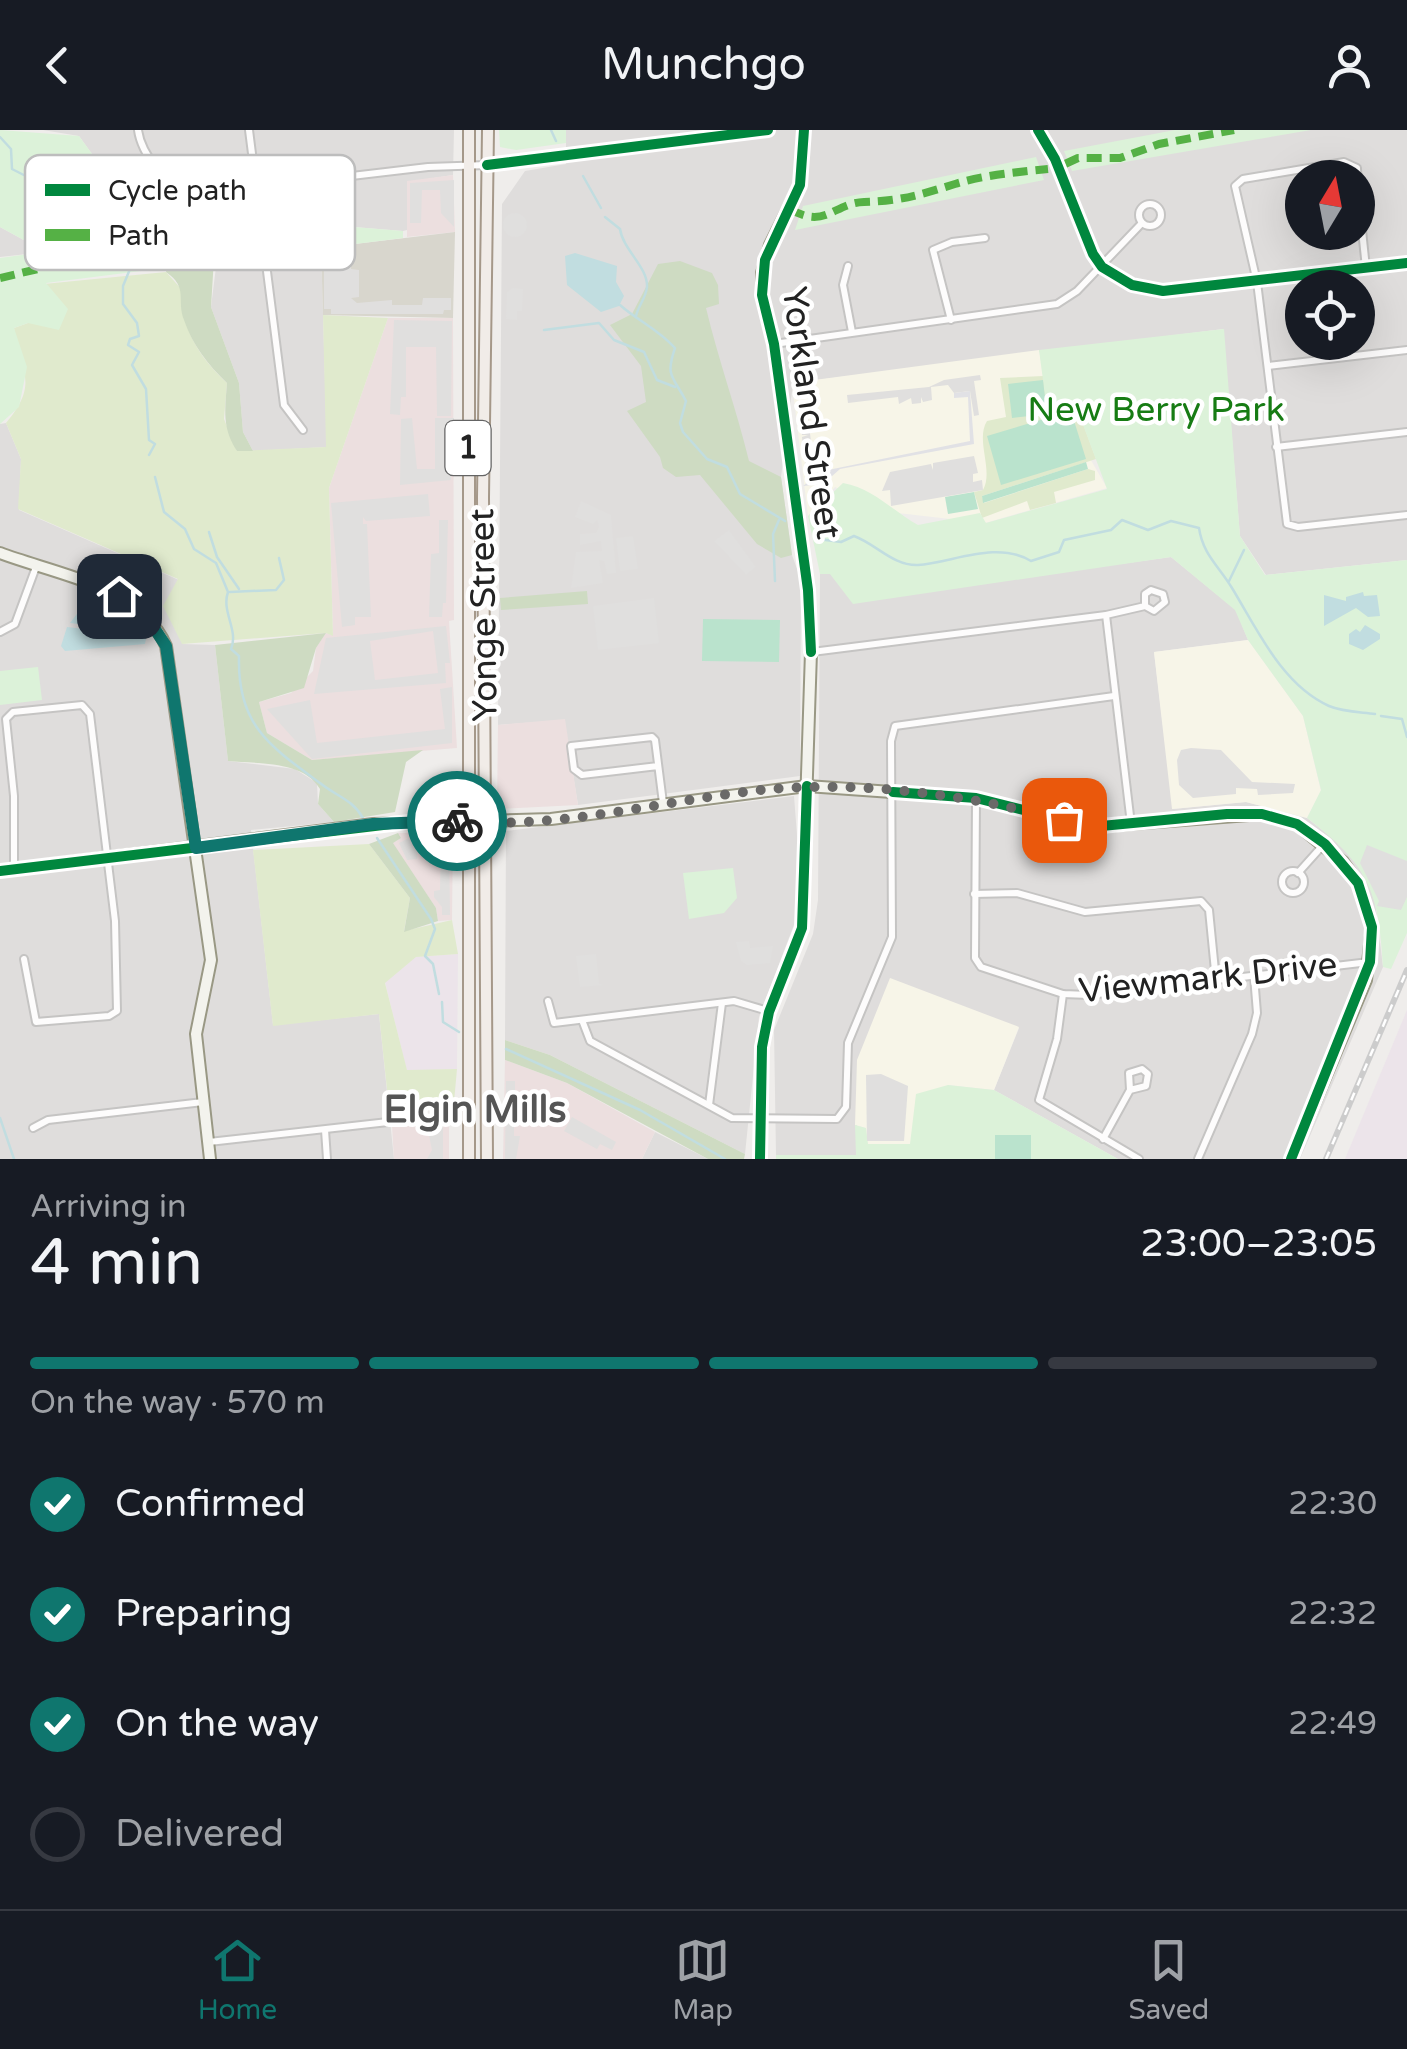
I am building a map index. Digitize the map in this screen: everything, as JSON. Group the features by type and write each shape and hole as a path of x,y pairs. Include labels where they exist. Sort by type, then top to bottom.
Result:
{"main road":[{"name":"Yonge Street","path":"469,130 469,1159"},
{"name":"Yonge Street","path":"487,1159 488,822 483,515 488,130"}],"street":[{"path":"138,130 142,148 148,155"},
{"path":"250,130 253,155"},
{"path":"355,177 487,165 717,133 768,130"},
{"name":"Yorkland Street","path":"760,1159 762,1047 769,1012 802,928 810,652 808,590 774,344 762,295 762,273 770,245 800,185 804,130"},
{"path":"1038,130 1056,159 1084,236 1102,267 1132,286 1163,291 1407,263"},
{"path":"1285,173 1239,182 1234,195 1250,240 1257,282 1287,524 1298,527 1407,515"},
{"path":"774,344 1057,304 1102,267 1142,223"},
{"path":"951,320 933,250 952,242 985,238"},
{"path":"1364,250 1366,268"},
{"path":"848,266 843,285 852,332"},
{"path":"267,270 284,405 303,430"},
{"path":"1268,366 1407,350"},
{"path":"1276,447 1407,432"},
{"path":"0,553 129,602 160,634 168,652 211,960 196,1034 210,1159"},
{"path":"0,632 15,624 36,566"},
{"path":"810,652 1106,615 1145,606"},
{"path":"1106,615 1131,824"},
{"path":"582,1020 590,1041 732,1118 838,1119 846,1107 848,1044 892,937 891,741 898,724 1114,696"},
{"path":"14,870 14,796 5,723 13,712 88,708 115,921 117,1011 109,1016 36,1022 24,959"},
{"path":"658,766 582,775 574,769 571,746 650,736 655,740 663,802"},
{"path":"0,871 373,824 574,816 807,786 976,798 1092,827 1262,814 1297,824 1325,844 1358,883 1372,927 1370,962 1290,1159"},
{"name":"Viewmark Drive","path":"976,798 976,963 1064,994 1370,962"},
{"path":"1298,873 1325,844"},
{"path":"974,894 1017,894 1085,912 1201,901 1209,910 1216,981"},
{"path":"1198,1159 1252,1034 1257,1013 1254,976"},
{"path":"1064,994 1058,1039 1039,1100 1138,1159"},
{"path":"548,1001 554,1022 744,1001 769,1012"},
{"path":"710,1105 722,1003"},
{"path":"1103,1139 1130,1090"},
{"path":"33,1128 48,1120 202,1102"},
{"path":"209,1142 398,1121"},
{"path":"325,1130 327,1159"}],"shaded area":[{"path":"43,130 454,130 453,175 408,182 407,230 355,227 355,155 93,155 79,136"},
{"path":"566,130 1407,130 1407,560 1266,575 1240,536 1223,329 793,383 781,477 792,555 801,580 800,776 578,805 564,720 498,725 502,204 525,171 566,164"},
{"path":"453,175 455,232 407,237 407,181"},
{"path":"454,180 454,227 441,213 440,190 422,190 421,223 410,223 410,183"},
{"path":"515,213 524,216 524,234 515,237 506,234 503,225 506,216"},
{"path":"0,227 25,241 25,254 0,257"},
{"path":"455,232 453,318 323,315 322,270 355,270 355,244"},
{"path":"216,270 322,270 327,447 253,451 243,432 239,383 211,307"},
{"path":"324,270 359,270 359,297 351,298 357,303 392,300 392,305 422,305 423,298 451,298 451,310 444,310 443,314 331,314 331,309 324,309"},
{"path":"523,289 522,311 517,311 517,320 506,319 507,292"},
{"path":"388,318 453,318 454,620 449,621 457,748 312,760 267,733 259,702 291,693 313,671 316,648 326,633 333,635 329,488"},
{"path":"394,320 452,321 451,416 437,416 436,347 406,347 406,397 401,397 400,415 390,414"},
{"path":"1039,350 1044,379 1107,488 985,523 889,512 835,487 808,516 792,383"},
{"path":"980,375 981,380 974,381 979,415 974,416 970,391 954,393 948,385 931,387 932,400 923,402 921,397 921,403 912,404 911,398 899,404 898,397 848,403 847,395 929,387 944,380"},
{"path":"970,391 974,444 840,469 823,484 803,486 816,476 819,465 828,470 970,441 968,397 954,398 954,393"},
{"path":"807,408 814,467 806,469 802,437 808,435 802,435 799,409"},
{"path":"412,418 417,469 435,469 435,418 454,418 451,480 400,485 401,419"},
{"path":"6,423 21,459 19,510 179,580 182,644 215,645 228,761 295,769 317,783 318,804 334,822 251,830 273,1025 379,1014 394,1159 0,1159 0,424"},
{"path":"974,456 978,473 973,474 973,482 982,480 983,490 891,506 890,490 882,491 890,472 931,464 933,470 933,463"},
{"path":"428,494 430,516 366,521 363,517 363,524 367,524 371,617 355,617 355,625 342,627 331,503"},
{"path":"581,501 611,515 616,573 607,574 604,561 599,560 603,583 571,588 576,552 602,551 601,541 580,545 580,534 596,533 599,527 597,520 593,524 575,517"},
{"path":"439,520 448,520 446,603 442,617 429,617 431,554 439,553"},
{"path":"729,530 756,567 746,575 714,541"},
{"path":"633,536 638,569 620,571 616,538"},
{"path":"1171,557 1236,610 1248,640 1154,652 1173,809 1246,802 1307,818 1348,850 1374,893 1383,967 1300,1159 1118,1159 994,1090 1019,1028 857,1060 857,1155 776,1155 774,1030 813,934 818,900 820,574 1120,564"},
{"path":"654,598 659,643 598,650 593,606"},
{"path":"446,626 450,663 445,663 446,683 314,694 326,638","holes":["433,631 438,673 375,680 370,641"]},
{"path":"1248,640 1303,716 1321,791 1307,818 1246,802 1172,809 1154,652"},
{"path":"452,687 452,743 312,759 267,709 310,700 317,743 445,729 440,689"},
{"path":"565,719 578,805 497,809 498,725"},
{"path":"1181,750 1221,750 1252,782 1295,784 1293,793 1258,795 1257,789 1236,788 1236,794 1193,798 1179,785 1177,760"},
{"path":"794,796 800,874 795,922 759,1017 745,1154 550,1055 505,1040 506,831"},
{"path":"421,832 441,832 449,840 450,915 442,915 442,907 434,897 434,891 440,890 441,843 418,843 417,859 407,860 399,843"},
{"path":"453,832 452,920 438,921 436,908 392,843 401,838 398,833"},
{"path":"1367,845 1407,861 1407,897 1401,910 1377,906 1379,901 1360,863"},
{"path":"749,941 750,948 773,946 770,963 747,965 741,961 736,942"},
{"path":"458,954 457,1069 407,1071 385,982 416,957"},
{"path":"596,954 599,984 604,985 580,987 576,956"},
{"path":"890,978 1019,1027 994,1090 948,1085 911,1144 867,1144 866,1128 855,1125 857,1060"},
{"path":"1407,1010 1407,1159 1345,1159"},
{"path":"505,1060 567,1083 655,1132 642,1159 503,1159"},
{"path":"881,1074 908,1086 904,1141 867,1141 866,1075"},
{"path":"506,1081 515,1081 515,1106 536,1103 536,1116 514,1117 514,1136 520,1136 516,1159 505,1159"},
{"path":"572,1117 616,1142 612,1150 600,1144 597,1149 564,1131"},
{"path":"449,1121 449,1159 394,1159 392,1126"},
{"path":"443,1124 443,1159 427,1159 432,1150 428,1130"},
{"path":"655,1132 708,1159 642,1159"}],"green space":[{"path":"0,130 79,136 93,155 25,155 25,241 0,227"},
{"path":"499,130 566,130 566,143 516,150 500,147"},
{"path":"1175,130 1311,130 1072,171 1064,151"},
{"path":"1036,157 1044,180 795,230 803,206"},
{"path":"355,227 403,231 403,238 355,244"},
{"path":"25,255 25,270 149,270 46,283 68,309 59,330 28,323 14,328 27,367 19,407 0,424 0,258"},
{"path":"680,261 712,273 718,285 719,304 706,308 711,328 749,461 781,477 792,555 781,558 757,544 700,475 676,477 663,468 660,457 627,411 646,402 641,366 610,325 632,314 658,264"},
{"path":"213,270 211,307 239,383 243,432 253,451 237,451 232,443 226,418 227,383 191,337 182,313 180,289 166,272"},
{"path":"166,272 184,292 185,318 194,342 227,383 224,419 237,451 326,447 323,315 388,318 329,488 333,636 326,633 182,644 163,606 178,579 18,509 21,459 6,423 17,409 25,386 14,328 28,323 44,284"},
{"name":"New Berry Park","path":"1224,329 1240,536 1265,575 1407,560 1407,933 1391,969 1383,967 1378,918 1366,881 1344,850 1307,818 1321,790 1303,716 1248,640 1235,610 1171,557 853,604 830,574 820,574 808,516 843,483 874,495 918,525 980,513 986,523 1107,489 1076,406 1047,410 1039,350"},
{"path":"1043,376 1047,410 1076,405 1096,459 982,496 984,503 1088,469 1095,471 1095,480 1054,492 1056,503 1030,510 1027,501 982,518 974,492 983,490 986,482 983,437 987,421 1006,417 1000,378"},
{"path":"1043,380 1047,414 1012,418 1008,384"},
{"path":"1071,411 1086,459 1001,485 987,436"},
{"path":"1086,462 1088,469 983,503 982,496"},
{"path":"974,492 978,509 948,514 945,497"},
{"path":"587,591 588,604 501,610 500,598"},
{"path":"703,619 780,620 779,662 702,661"},
{"path":"326,633 316,648 304,688 259,702 267,733 312,760 423,750 406,762 395,812 334,822 318,804 320,789 303,773 279,765 228,761 215,645"},
{"path":"38,667 42,700 0,705 0,671"},
{"path":"398,833 401,838 393,843 436,908 438,921 404,932 410,898 369,844"},
{"path":"369,844 410,898 404,931 452,920 458,954 416,957 385,983 407,1070 457,1069 454,1102 389,1108 379,1014 273,1026 253,850"},
{"path":"733,868 737,898 724,913 689,919 683,873"},
{"path":"505,1040 550,1055 745,1154 744,1159 708,1159 567,1083 505,1060"},
{"path":"948,1085 994,1090 1118,1159 776,1159 776,1155 856,1155 855,1125 866,1128 868,1144 910,1144 916,1094"},
{"path":"995,1135 1031,1135 1031,1159 995,1159"}],"water":[{"path":"575,253 617,266 616,282 624,296 619,306 601,312 567,285 565,256"},
{"path":"1363,592 1364,596 1377,595 1380,616 1368,617 1356,608 1324,626 1324,595 1346,601 1346,597"},
{"path":"80,610 108,615 87,625 70,623"},
{"path":"113,618 146,639 145,644 65,651 61,646 67,627 93,630"},
{"path":"1365,625 1380,634 1380,639 1363,650 1349,644 1349,634 1356,629 1360,632"}],"waterway":[{"path":"551,130 556,141"},
{"path":"0,137 11,149 12,169 25,176"},
{"path":"583,176 601,208"},
{"path":"605,217 620,229 646,280 636,316"},
{"path":"130,270 123,286 123,304 137,323 139,336 130,339 128,345 139,352 132,365 146,389 149,440 155,444 149,455"},
{"path":"620,305 675,348 671,371 686,401 680,423 683,432 707,459 727,467 740,494 785,521"},
{"path":"544,330 599,323 614,340 644,352 657,380 675,387"},
{"path":"155,477 164,512 185,529 194,549 216,563 228,592 231,649 239,656 243,699 259,731 302,769 349,802 363,818"},
{"path":"775,581 773,534 779,520"},
{"path":"818,539 841,542 854,536 901,562 918,565 1004,552 1031,561 1059,552 1064,540 1111,530 1122,520 1148,530 1171,521 1199,528 1208,553 1284,670 1312,697 1329,706 1375,714"},
{"path":"209,532 217,557 239,589"},
{"path":"1229,581 1244,550"},
{"path":"230,592 276,590 284,580 279,558"},
{"path":"1381,716 1402,719 1407,737"},
{"path":"377,838 435,929 425,956 433,964 439,994"},
{"path":"442,1002 443,1022 459,1032"},
{"path":"506,1049 640,1110 725,1159"},
{"path":"0,1118 14,1159"}],"railway":[{"path":"1326,1159 1407,970"}],"marked path":[{"path":"1065,164 1078,158 1120,158 1159,144 1234,130"},
{"path":"790,209 802,215 821,216 853,203 900,199 978,178 1048,169"},
{"path":"0,278 34,270"}],"cycle path":[{"path":"487,165 768,130"},
{"path":"804,130 800,185 765,260 762,295 774,344 808,590 811,652"},
{"path":"1038,130 1055,159 1093,254 1102,267 1132,285 1163,291 1407,263"},
{"path":"760,1158 762,1047 769,1012 802,928 807,786"},
{"path":"893,792 976,798 1091,827 1262,814 1297,824 1325,844 1358,883 1372,927 1370,962 1291,1159"},
{"path":"0,871 425,820"}],"way so far":[{"path":"457,821 574,816 807,786 976,798 1064,820"}],"district":[{"name":"Elgin Mills","path":"475,1110"}],"route":[{"path":"119,596 145,614 166,646 196,848 373,824 457,821"}]}
